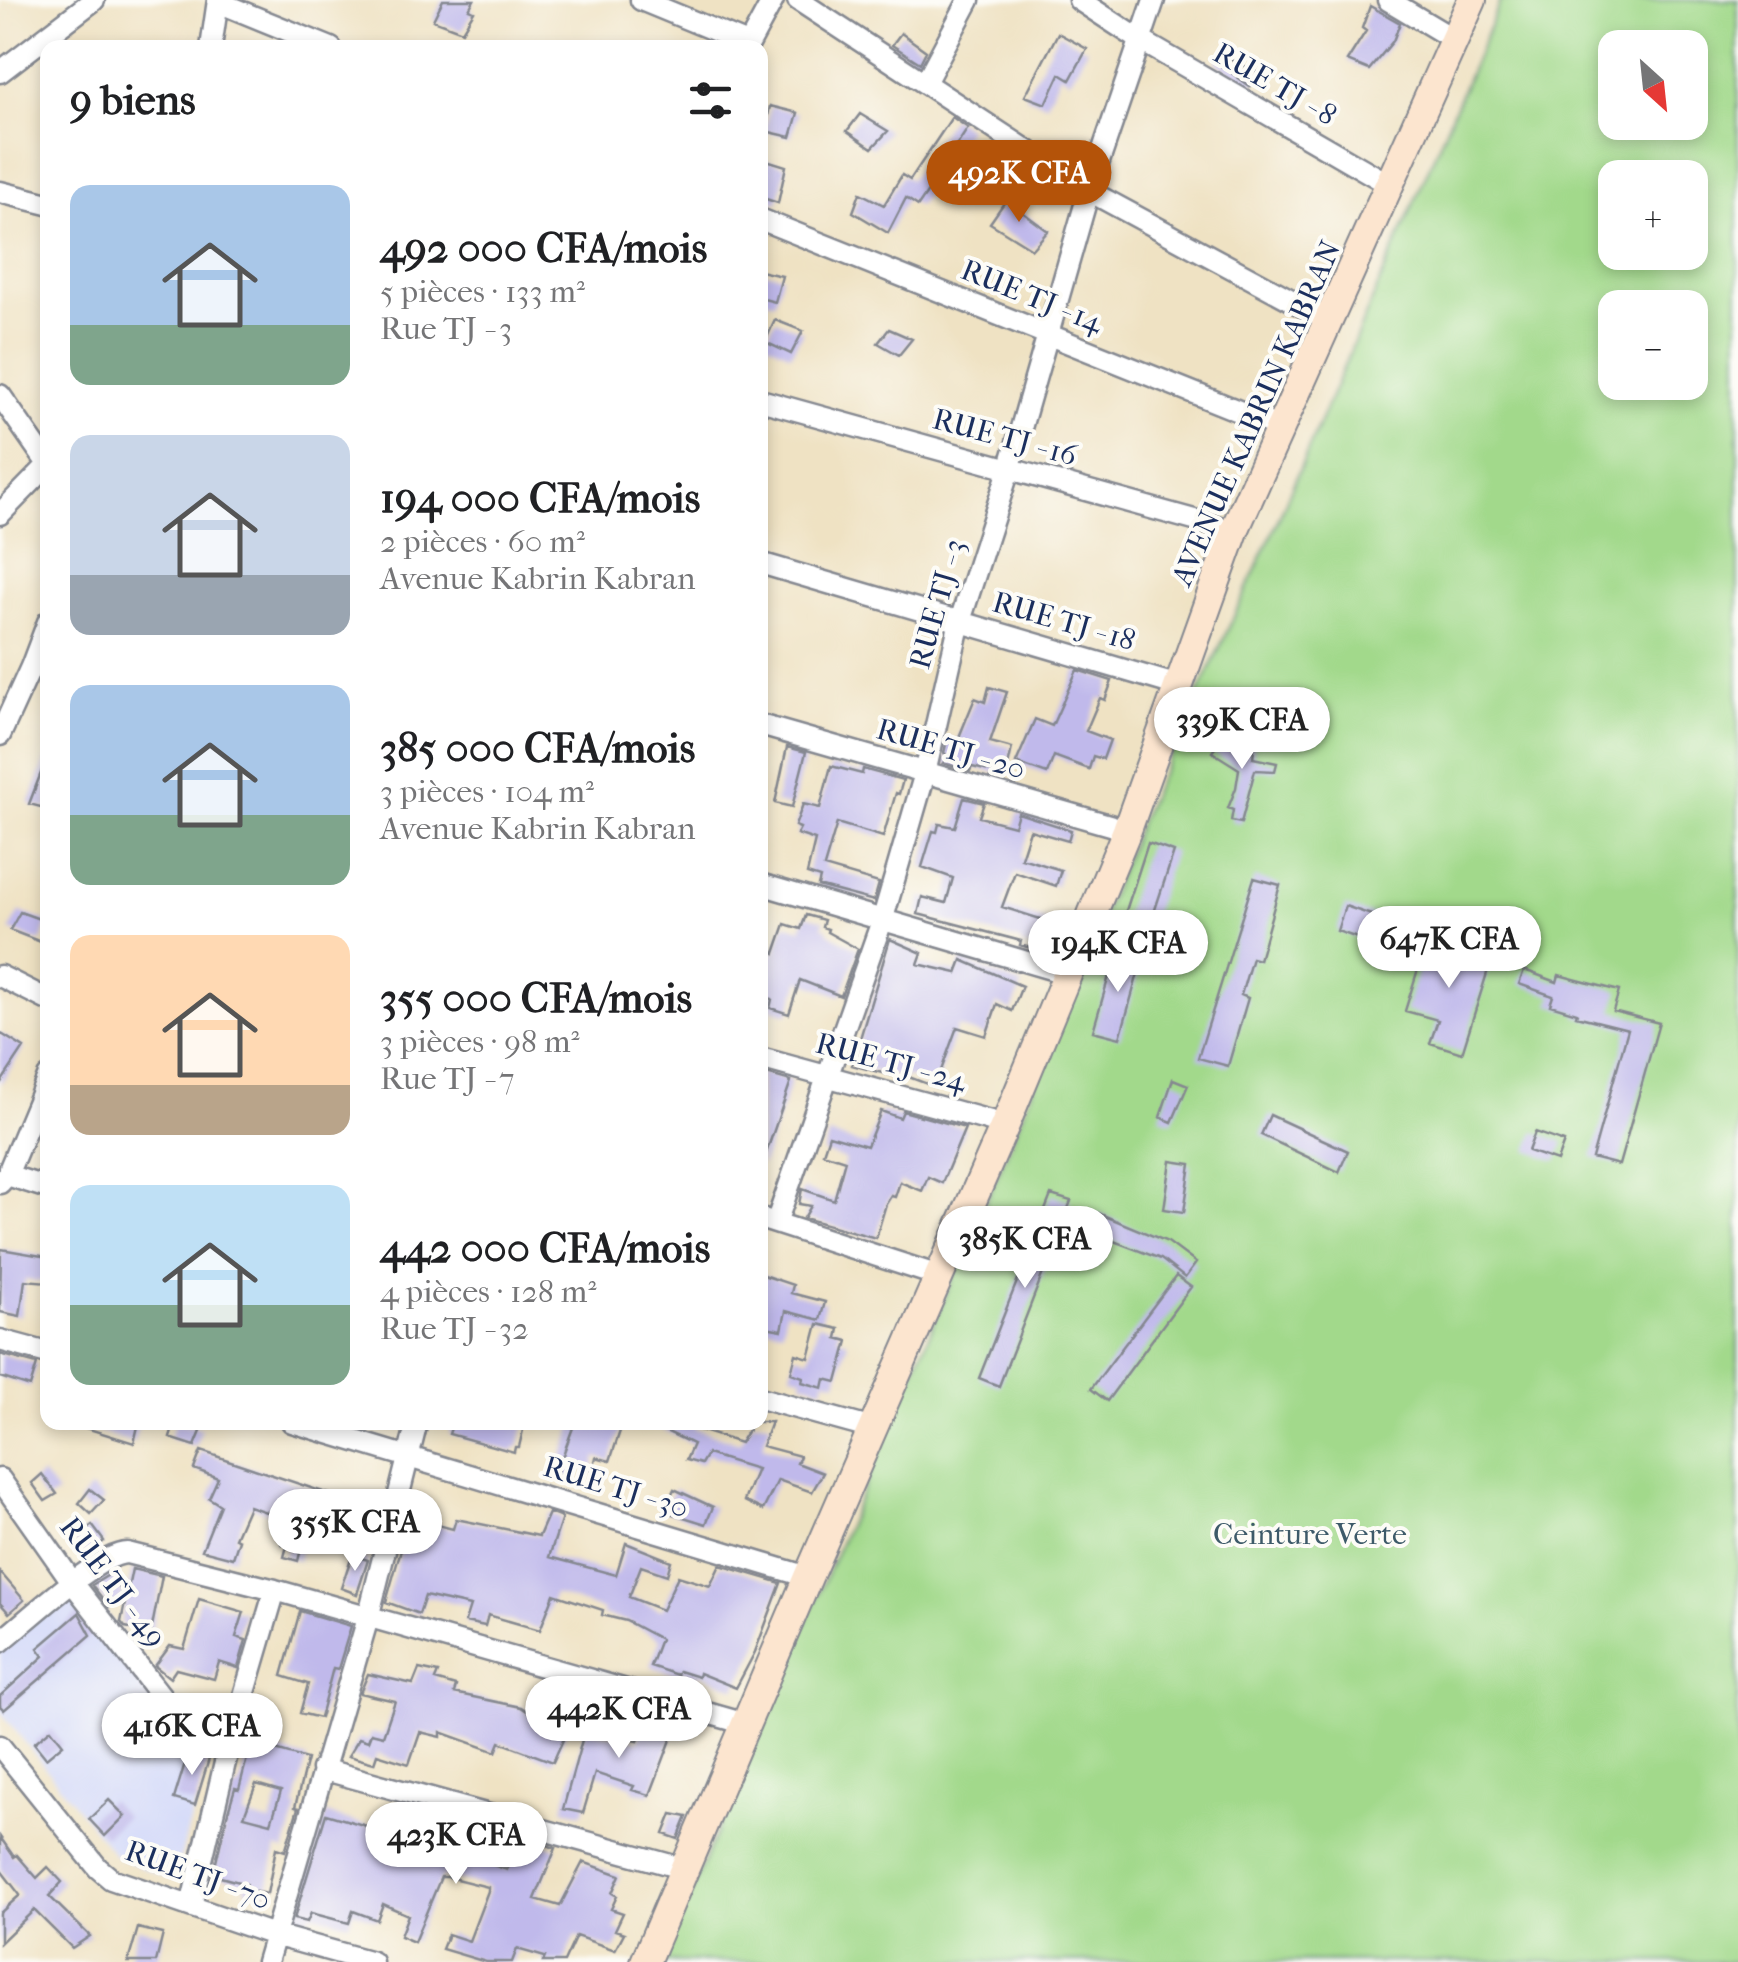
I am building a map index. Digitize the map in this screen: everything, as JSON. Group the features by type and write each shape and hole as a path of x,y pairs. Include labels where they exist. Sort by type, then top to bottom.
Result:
{"street":[{"path":"42,40 94,0"},
{"path":"641,0 734,40"},
{"path":"751,40 773,0"},
{"path":"798,0 1089,191 1330,321"},
{"path":"926,82 969,0"},
{"name":"RUE TJ - 8","path":"1079,0 1140,40 1392,186"},
{"name":"RUE TJ - 3","path":"768,1220 827,1076 883,918 925,773 960,621 1009,470 1089,191 1154,0"},
{"path":"1388,0 1455,40"},
{"path":"1428,24 1430,0"},
{"name":"AVENUE KABRIN KABRAN","path":"645,1962 872,1428 1006,1125 1126,830 1234,531 1392,186 1472,0"},
{"path":"211,40 218,1 312,40"},
{"path":"0,72 40,41"},
{"path":"0,192 40,202"},
{"name":"RUE TJ - 14","path":"768,222 1281,428"},
{"path":"0,395 40,452"},
{"name":"RUE TJ - 16","path":"768,402 1234,531"},
{"path":"0,514 40,472"},
{"name":"RUE TJ - 18","path":"768,565 1179,686"},
{"path":"0,735 39,670"},
{"name":"RUE TJ - 20","path":"768,728 1126,830"},
{"path":"768,886 1068,974"},
{"path":"0,976 40,996"},
{"name":"RUE TJ - 24","path":"768,1060 1006,1125"},
{"path":"40,1094 2,1175 40,1186"},
{"path":"768,1220 939,1276"},
{"path":"0,1340 40,1352"},
{"path":"768,1400 872,1428"},
{"name":"RUE TJ - 30","path":"320,1430 808,1577"},
{"path":"266,1962 368,1618 416,1430"},
{"name":"RUE TJ - 49","path":"0,1479 73,1582 196,1740 228,1750"},
{"path":"0,1642 73,1582 111,1556 127,1552 275,1590 746,1724"},
{"path":"191,1906 228,1750 275,1590"},
{"name":"RUE TJ - 70","path":"0,1746 98,1868 112,1880 274,1935 372,1962"},
{"path":"322,1769 685,1869"}],"shaded area":[{"path":"79,1579 211,1746 174,1881 116,1857 0,1711 0,1644"}],"green space":[{"name":"Ceinture Verte","path":"1501,0 1738,0 1738,1962 661,1962 1009,1148 1142,816 1271,536"}],"building":[{"path":"443,0 474,0 469,9 474,11 462,31 433,20"},
{"path":"1370,6 1400,23 1393,41 1369,70 1347,61 1366,31 1362,28"},
{"path":"901,33 926,51 920,63 892,45"},
{"path":"1058,33 1087,49 1070,80 1060,74 1046,104 1025,96"},
{"path":"1220,55 1262,74 1250,86 1216,62"},
{"path":"770,106 798,113 791,137 768,132"},
{"path":"860,114 888,131 872,148 847,131"},
{"path":"952,117 968,128 942,168 958,178 945,196 931,187 918,206 906,198 888,233 853,212 860,193 884,205 902,175 910,180"},
{"path":"768,160 786,166 778,203 768,200"},
{"path":"1006,200 1048,231 1032,249 990,223"},
{"path":"768,273 782,276 775,302 768,300"},
{"path":"775,320 803,331 791,354 768,343"},
{"path":"889,329 912,339 899,355 878,343"},
{"path":"1077,670 1112,681 1086,731 1110,740 1103,759 1093,756 1089,769 1054,756 1047,774 1016,763 1035,719 1052,726"},
{"path":"989,687 1007,692 990,742 1012,748 1006,775 943,763 949,756 944,753 948,736 957,742 975,698 985,702"},
{"path":"1222,738 1242,754 1244,738 1255,739 1253,758 1277,763 1275,771 1255,770 1241,823 1231,821 1233,810 1228,808 1239,769 1212,752"},
{"path":"787,747 806,752 792,807 775,803"},
{"path":"831,766 862,774 863,769 903,780 883,837 837,823 824,867 879,883 874,901 818,886 820,878 807,874 815,840 797,834 800,828 795,826 803,804 820,808"},
{"path":"40,776 40,807 29,804"},
{"path":"964,798 984,803 979,817 1014,826 1018,813 1071,830 1068,841 1030,830 1021,858 1061,870 1056,886 1015,872 1002,907 1047,921 1038,950 1020,945 1021,941 918,914 922,897 946,903 953,878 922,867 933,831 937,832 939,824 955,827"},
{"path":"1148,843 1174,852 1149,928 1123,920"},
{"path":"1254,878 1280,885 1259,960 1252,958 1241,995 1248,998 1228,1066 1198,1058"},
{"path":"1345,906 1404,926 1395,951 1337,931"},
{"path":"20,912 40,919 40,942 10,930"},
{"path":"806,915 824,920 822,927 827,932 858,949 841,996 800,980 789,1014 770,1008 768,950 775,953 785,924 801,929"},
{"path":"890,939 922,953 918,964 957,973 962,960 1022,986 1012,1011 997,1004 986,1036 957,1027 935,1087 906,1076 905,1079 852,1065"},
{"path":"1427,940 1493,954 1462,1053 1430,1043 1438,1020 1405,1011"},
{"path":"1116,952 1142,959 1120,1038 1093,1031"},
{"path":"1524,970 1557,982 1559,975 1619,991 1613,1011 1659,1023 1619,1165 1592,1158 1628,1029 1550,1005 1553,996 1519,984"},
{"path":"0,1033 24,1048 0,1084"},
{"path":"768,1074 791,1081 768,1148"},
{"path":"1173,1079 1188,1085 1172,1122 1160,1117"},
{"path":"881,1111 900,1118 903,1111 965,1128 942,1183 928,1177 922,1191 900,1182 895,1197 891,1196 886,1204 876,1238 804,1218 811,1206 799,1204 802,1189 834,1200 845,1160 823,1153 829,1135 867,1146"},
{"path":"1270,1115 1348,1151 1339,1172 1261,1135"},
{"path":"1535,1132 1564,1142 1557,1161 1528,1151"},
{"path":"1171,1161 1191,1164 1184,1212 1164,1209"},
{"path":"1051,1195 1071,1201 999,1386 979,1378"},
{"path":"1098,1213 1168,1242 1196,1263 1185,1278 1161,1259 1090,1232"},
{"path":"1,1249 40,1256 40,1281 25,1280 20,1316 0,1312"},
{"path":"1176,1276 1191,1287 1107,1401 1091,1389"},
{"path":"768,1277 793,1285 791,1293 825,1302 820,1320 786,1311 782,1330 768,1327"},
{"path":"818,1324 839,1329 837,1338 848,1341 837,1382 825,1379 823,1388 802,1382 803,1377 791,1373 796,1354 809,1358"},
{"path":"0,1354 37,1364 30,1387 0,1377"},
{"path":"92,1430 137,1430 134,1443"},
{"path":"172,1430 202,1430 195,1446 170,1438"},
{"path":"450,1430 523,1430 514,1452 449,1434"},
{"path":"572,1430 620,1430 610,1461 596,1457 593,1470 581,1467 575,1482 556,1474"},
{"path":"664,1430 699,1430 740,1443 748,1430 768,1430 762,1446 800,1456 797,1463 823,1473 812,1492 778,1480 763,1510 744,1501 757,1469 707,1454 701,1464 686,1460 693,1444"},
{"path":"201,1451 380,1511 376,1530 336,1518 329,1541 305,1533 298,1561 284,1557 287,1546 282,1544 289,1520 249,1506 235,1538 239,1540 233,1558 202,1550 220,1505 209,1498 218,1478 194,1469"},
{"path":"42,1474 57,1494 45,1501 32,1483"},
{"path":"90,1489 104,1500 91,1514 79,1503"},
{"path":"674,1489 713,1507 706,1524 664,1511"},
{"path":"549,1513 562,1518 549,1557 616,1575 626,1543 671,1561 667,1575 641,1566 629,1597 662,1610 678,1576 710,1586 720,1565 781,1583 755,1652 736,1688 699,1673 698,1677 679,1671 677,1675 650,1666 660,1639 626,1621 602,1615 603,1610 554,1594 540,1630 488,1615 485,1626 465,1622 470,1606 425,1596 419,1614 386,1602 410,1518 453,1529 456,1519 539,1536"},
{"path":"92,1525 104,1541 87,1556 73,1541"},
{"path":"352,1555 368,1560 357,1594 341,1588"},
{"path":"132,1569 162,1576 151,1632 125,1627 121,1622"},
{"path":"0,1572 24,1600 9,1613 0,1603"},
{"path":"112,1573 124,1596 109,1607 92,1585"},
{"path":"199,1599 244,1612 236,1637 246,1640 238,1668 219,1662 214,1679 176,1669 170,1678 155,1666 170,1646 184,1649"},
{"path":"300,1611 351,1626 338,1669 333,1668 320,1718 300,1713 308,1684 282,1676"},
{"path":"79,1613 91,1635 4,1710 0,1696 44,1656 38,1648"},
{"path":"419,1669 438,1673 435,1680 456,1686 454,1693 521,1707 570,1724 553,1762 500,1742 496,1752 441,1732 441,1737 420,1732 409,1764 377,1754 374,1763 348,1756 359,1738 368,1741 371,1733 383,1736 395,1701 360,1693 368,1674 413,1684"},
{"path":"646,1718 677,1724 650,1795 595,1773 583,1813 563,1809 585,1729 638,1741"},
{"path":"51,1729 63,1744 46,1758 34,1743"},
{"path":"251,1743 307,1759 295,1807 298,1808 285,1851 276,1848 267,1894 245,1890 246,1884 213,1875 235,1788 239,1789","holes":["256,1784 281,1791 271,1823 244,1816"]},
{"path":"189,1750 209,1759 195,1805 174,1799"},
{"path":"109,1800 125,1816 105,1836 89,1819"},
{"path":"400,1805 485,1828 476,1859 507,1870 524,1839 556,1848 535,1899 560,1906 583,1862 620,1875 612,1893 617,1896 611,1909 623,1913 615,1930 624,1933 615,1950 576,1936 564,1962 543,1962 545,1957 517,1949 512,1962 486,1962 442,1949 448,1934 469,1941 488,1891 488,1887 448,1877 441,1877 414,1942 400,1936 408,1915 383,1904 377,1920 353,1911 349,1923 311,1913 307,1922 294,1919 326,1814 390,1833"},
{"path":"672,1814 687,1817 678,1839 664,1834"},
{"path":"0,1837 14,1857 17,1855 37,1878 48,1867 62,1882 49,1896 90,1936 72,1948 34,1910 0,1943 0,1913 20,1895 0,1869"},
{"path":"138,1928 163,1934 156,1962 128,1962"}]}
